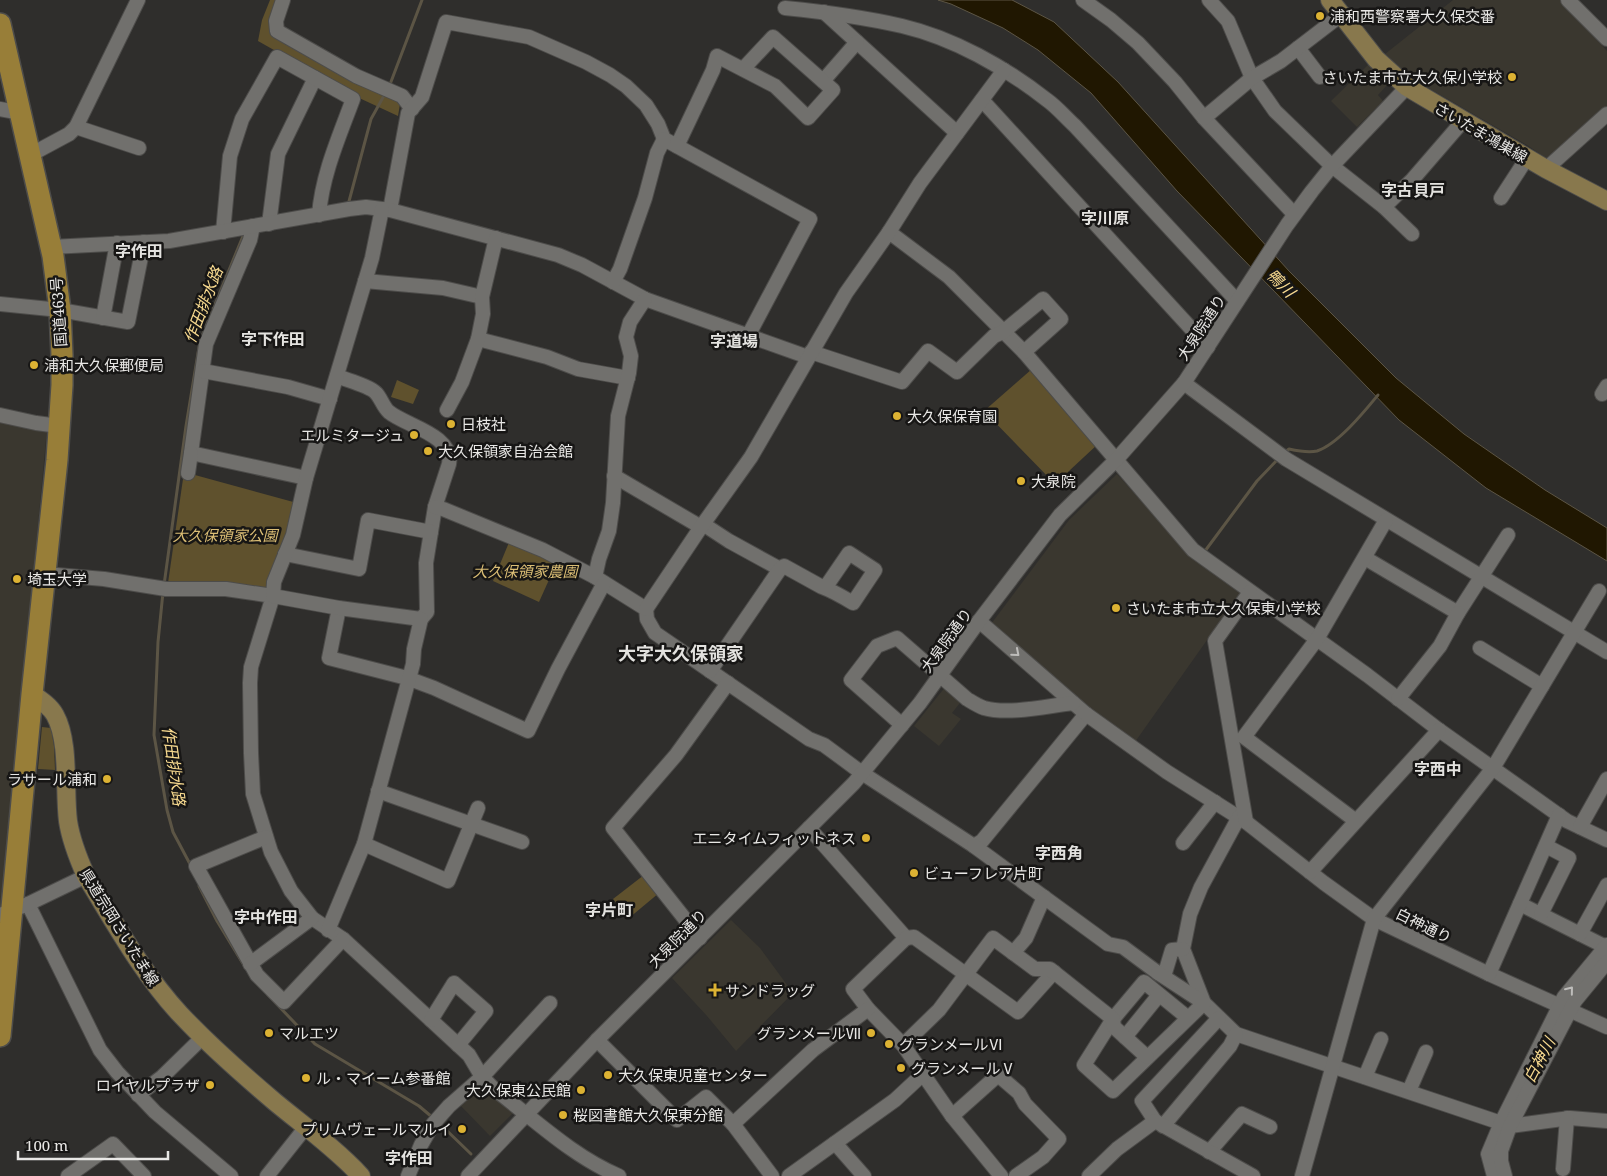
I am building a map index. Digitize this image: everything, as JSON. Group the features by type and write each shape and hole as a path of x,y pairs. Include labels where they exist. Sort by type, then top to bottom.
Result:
{"highway":[{"name":"国道463号","path":"0,24 51,247 60,310 62,385 0,1036"}],"main road":[{"name":"さいたま鴻巣線","path":"1330,0 1376,59 1407,87 1546,169 1607,201"},
{"name":"県道宗岡さいたま線","path":"32,694 49,707 59,724 64,759 68,820 74,848 86,876 140,964 179,1014 274,1101 344,1158 361,1176"}],"street":[{"path":"30,155 69,134 76,127 138,0"},
{"path":"283,0 276,21 277,31 356,76 402,96 412,108"},
{"path":"1083,0 1138,43 1175,82 1290,220"},
{"path":"1209,0 1228,20 1252,78 1276,112 1332,166 1384,207 1412,234"},
{"path":"1568,0 1607,39"},
{"path":"785,8 856,16 904,26 968,51 1004,70 1047,100 1075,126 1240,296"},
{"path":"824,12 957,133"},
{"path":"1204,118 1252,78 1281,61 1341,15"},
{"path":"619,1176 597,1167 574,1152 493,1088 482,1076 469,1055 343,939 312,918 291,891 266,837 253,794 251,667 274,596 274,582 293,535 306,478 386,210 408,113 422,97 446,22 529,37 602,71 626,86 646,105 658,124 664,139 810,219 748,336"},
{"path":"677,146 717,56 743,70 775,86 808,118 833,90 773,37 743,70"},
{"path":"823,81 857,42"},
{"path":"1298,48 1320,77"},
{"path":"224,232 230,156 242,119 277,57 353,99 331,158 320,197 319,215"},
{"path":"1004,70 920,183 889,232 846,293 751,457 646,610 647,619 655,633 809,739 824,746 974,846 1108,944 1123,948 1204,1003 1236,1034 1506,1124 1568,1118 1607,1121"},
{"path":"269,224 278,154 315,78"},
{"name":"大泉院通り","path":"468,1176 597,1040 862,773 940,676 1060,515 1116,460 1184,383 1290,220 1332,166 1407,87"},
{"path":"982,100 1208,347"},
{"path":"0,110 21,114"},
{"path":"1546,169 1607,114"},
{"path":"1384,207 1412,180 1463,121"},
{"path":"76,127 139,148"},
{"path":"614,282 645,198 657,154 664,139"},
{"path":"1501,198 1527,158"},
{"path":"51,247 170,241 366,207 386,210 558,255 582,265 645,299 748,336 902,382 928,351 957,372 994,336 1003,332 1043,299 1061,319 1024,352"},
{"path":"188,473 206,344 250,240 254,226"},
{"path":"889,232 949,277 1024,352 1193,550 1560,816 1607,840"},
{"path":"447,410 462,382 478,339 483,314 482,297 496,238"},
{"path":"0,304 60,310 128,322 144,242"},
{"path":"103,318 117,243"},
{"path":"365,281 443,288 482,297"},
{"path":"340,608 329,658 407,678 434,688 528,731 600,580 599,559 609,532 618,416 628,378 631,356 626,337 630,322 645,299"},
{"path":"478,339 547,357 578,369 628,378"},
{"path":"203,371 288,387 330,399"},
{"path":"328,930 364,844 407,678 413,664 414,648 421,619 427,612 426,563 435,507 450,458 448,450 432,436 388,412 375,391 337,376"},
{"path":"1184,383 1286,459 1607,652"},
{"path":"0,415 59,426"},
{"path":"191,453 306,478"},
{"path":"614,476 780,569"},
{"path":"435,507 544,550 600,580 646,610"},
{"path":"285,554 359,569 368,520 431,532"},
{"path":"1356,821 1244,737 1316,639 1386,520"},
{"path":"1398,699 1440,646 1458,613 1508,535"},
{"path":"1365,558 1458,613"},
{"path":"710,671 780,569 784,566 825,588"},
{"path":"45,574 104,578 164,588 226,589 421,619"},
{"path":"1302,1176 1374,919 1492,768 1599,591"},
{"path":"1204,1003 1183,949 1190,914 1201,887 1242,819 1215,641 1250,592"},
{"name":"白神通り","path":"979,622 1086,714 1167,772 1242,819 1374,919 1489,974 1607,1027"},
{"path":"902,725 851,680 877,646 897,638 966,699 986,708 1012,710 1073,703"},
{"path":"1480,648 1542,686"},
{"path":"700,938 613,828 676,755 728,683"},
{"path":"974,846 982,841 1086,714"},
{"path":"1310,872 1439,730"},
{"path":"1580,827 1607,779"},
{"path":"378,791 522,842"},
{"path":"1183,843 1216,802"},
{"path":"364,844 448,881 478,808"},
{"path":"1489,974 1560,816"},
{"path":"809,828 906,938"},
{"path":"266,837 196,866 257,975 284,1002 343,939"},
{"path":"1541,914 1569,858 1546,846"},
{"path":"86,876 13,910 100,1050 117,1072 138,1096 188,1141 231,1176"},
{"path":"1580,934 1607,886"},
{"path":"1013,953 1026,938 1044,897"},
{"path":"1520,904 1606,946 1564,997 1565,1009"},
{"path":"250,964 312,918"},
{"path":"1000,1176 952,1116 903,1045 868,1009 854,989 906,938 914,937 1018,1012 1054,972"},
{"path":"903,1045 940,1010 992,938 1035,969 1050,969 1054,972 1113,1019 1114,1027 1147,1057"},
{"path":"1158,973 1166,973 1172,950 1183,949"},
{"path":"1494,1176 1488,1154 1506,1124 1565,1009 1575,1002 1607,962"},
{"path":"1188,1018 1144,982 1113,1019 1084,1065 1113,1091 1204,1003"},
{"path":"431,1020 454,983 486,1012 458,1045"},
{"path":"1125,1037 1159,995"},
{"path":"408,1176 421,1145 449,1106 482,1076 550,1003"},
{"path":"733,1124 812,1050 868,1009"},
{"path":"1219,1018 1142,1101 1159,1123 1253,1176"},
{"path":"1096,1174 1117,1150 1159,1123 1230,1046 1236,1034"},
{"path":"138,1096 162,1077 203,1037"},
{"path":"1365,1076 1381,1039"},
{"path":"597,1040 678,1120 706,1097 733,1124 772,1176"},
{"path":"1408,1092 1426,1052"},
{"path":"789,1176 895,1100 922,1074"},
{"path":"952,1116 998,1075 1019,1093 1025,1104 1059,1139 1043,1157 1016,1176"},
{"path":"1209,1152 1242,1114 1270,1127"},
{"path":"1563,1169 1568,1118"},
{"path":"1505,1176 1501,1161 1501,1151 1506,1124"},
{"path":"267,1176 306,1127"},
{"path":"836,1143 864,1176"},
{"path":"68,1176 113,1144 144,1176"}],"shaded area":[{"name":"さいたま市立大久保小学校","path":"1453,0 1560,0 1607,51 1607,107 1547,159 1527,145 1425,86 1427,83 1406,70 1402,70 1385,54"},
{"path":"1369,64 1389,83 1378,95 1383,101 1357,127 1331,101"},
{"name":"埼玉大学","path":"0,419 47,429 2,907 0,908"},
{"name":"さいたま市立大久保東小学校","path":"1117,474 1186,551 1241,592 1135,742 1086,707 991,624 1069,520"},
{"path":"946,686 963,699 952,713 961,719 939,746 914,726"},
{"path":"731,920 760,948 793,993 736,1051 672,978"},
{"path":"482,1082 515,1111 490,1136 458,1103"}],"green space":[{"path":"270,0 280,0 273,27 396,98 400,104 398,116 357,97 258,41 262,20"},
{"path":"1032,369 1098,444 1055,484 984,411"},
{"path":"397,380 419,390 413,404 391,397"},
{"name":"大久保領家公園","path":"184,472 297,503 269,591 168,583"},
{"name":"大久保領家農園","path":"510,540 557,562 539,602 493,581"},
{"path":"42,727 51,728 55,770 38,769"},
{"path":"644,875 659,893 629,918 613,899"}],"water":[{"name":"鴨川","path":"938,0 1012,0 1054,22 1118,82 1289,271 1396,378 1464,434 1545,490 1607,528 1607,561 1486,488 1399,420 1177,191 1091,93 1038,50 1003,28"}],"waterway":[{"name":"作田排水路","path":"389,87 422,0"},
{"name":"作田排水路","path":"348,205 371,119 386,92"},
{"name":"作田排水路","path":"200,341 243,236"},
{"name":"作田排水路","path":"164,585 199,347"},
{"path":"1283,453 1289,449 1310,452 1325,447 1342,435 1378,395"},
{"path":"1205,551 1257,481 1279,458"},
{"name":"作田排水路","path":"163,592 158,642 154,735 167,810 173,832 191,866"},
{"name":"作田排水路","path":"199,886 217,921 245,967"},
{"name":"作田排水路","path":"268,995 315,1044 419,1106 432,1117"},
{"name":"作田排水路","path":"439,1123 471,1154"}],"place":[{"name":"浦和西警察署大久保交番","path":"1320,16"},
{"name":"さいたま市立大久保小学校","path":"1512,77"},
{"name":"浦和大久保郵便局","path":"34,365"},
{"name":"大久保保育園","path":"897,416"},
{"name":"日枝社","path":"451,424"},
{"name":"エルミタージュ","path":"414,435"},
{"name":"大久保領家自治会館","path":"428,451"},
{"name":"大泉院","path":"1021,481"},
{"name":"埼玉大学","path":"17,579"},
{"name":"さいたま市立大久保東小学校","path":"1116,608"},
{"name":"ラサール浦和","path":"107,779"},
{"name":"エニタイムフィットネス","path":"866,838"},
{"name":"ビューフレア片町","path":"914,873"},
{"name":"サンドラッグ","path":"715,990"},
{"name":"マルエツ","path":"269,1033"},
{"name":"グランメールⅦ","path":"871,1033"},
{"name":"グランメールⅥ","path":"889,1044"},
{"name":"グランメールⅤ","path":"901,1068"},
{"name":"大久保東児童センター","path":"608,1075"},
{"name":"ル・マイーム参番館","path":"306,1078"},
{"name":"ロイヤルプラザ","path":"210,1085"},
{"name":"大久保東公民館","path":"581,1090"},
{"name":"桜図書館大久保東分館","path":"563,1115"},
{"name":"プリムヴェールマルイ","path":"462,1129"}],"district":[{"name":"字古貝戸","path":"1413,190"},
{"name":"字川原","path":"1105,218"},
{"name":"字作田","path":"139,251"},
{"name":"字下作田","path":"273,339"},
{"name":"字道場","path":"734,341"},
{"name":"大字大久保領家","path":"681,653"},
{"name":"字西中","path":"1438,769"},
{"name":"字西角","path":"1059,853"},
{"name":"字片町","path":"609,910"},
{"name":"字中作田","path":"266,917"},
{"name":"字作田","path":"409,1158"}],"water label":[{"name":"白神川","path":"1539,1060"}]}
